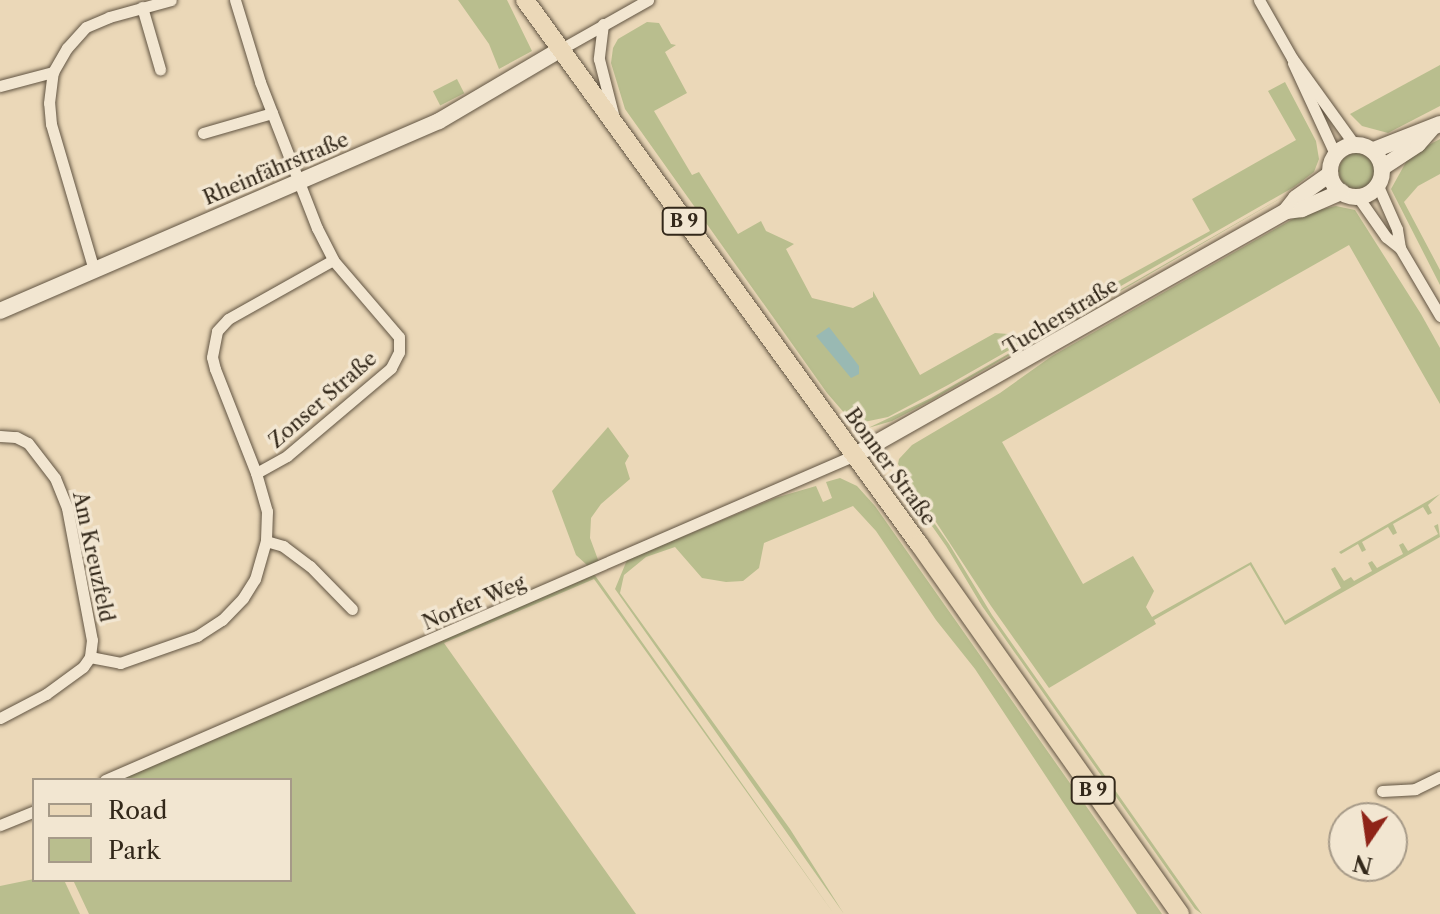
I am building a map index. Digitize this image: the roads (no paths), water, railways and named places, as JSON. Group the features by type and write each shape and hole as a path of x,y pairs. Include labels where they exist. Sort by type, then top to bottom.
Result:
{"main road":[{"name":"B 9","path":"525,0 561,49"},
{"name":"Bonner Straße","path":"561,49 855,455 1180,914"},
{"name":"Rheinfährstraße","path":"0,311 439,121 561,49"},
{"path":"1436,126 1418,144 1383,167 1378,186 1350,195 1330,174 1335,154 1354,144 1374,150 1436,126"},
{"path":"1374,150 1383,167"},
{"name":"Tucherstraße","path":"1286,211 1296,198 1330,174"},
{"name":"Tucherstraße","path":"855,455 1286,211 1350,195"}],"street":[{"path":"94,270 51,124 49,103 53,72 67,48 86,27 171,0"},
{"path":"561,49 648,0"},
{"path":"1259,0 1292,58 1354,144"},
{"name":"Zonser Straße","path":"238,1 272,113 333,260 394,328 400,344 391,368 287,456 256,473"},
{"path":"142,7 160,69"},
{"path":"603,24 599,59 616,126"},
{"path":"1292,58 1297,77 1335,154"},
{"path":"0,86 53,72"},
{"path":"203,133 272,113"},
{"path":"1378,186 1397,229 1400,248"},
{"path":"1350,195 1386,237 1400,248 1440,316"},
{"name":"Zonser Straße","path":"90,657 120,663 197,636 222,620 255,579 266,541 267,511 256,473 215,369 212,357 217,331 228,319 333,260"},
{"name":"Am Kreuzfeld","path":"0,436 16,437 33,448 49,467 60,488 90,619 90,657"},
{"name":"Norfer Weg","path":"110,778 855,455"},
{"path":"266,541 283,546 310,566 352,609"},
{"path":"0,718 46,694 83,667 90,657"},
{"path":"1382,791 1415,789 1440,777"},
{"path":"0,825 32,812"}],"water":[{"path":"829,327 859,366 859,374 851,378 816,336"}]}
